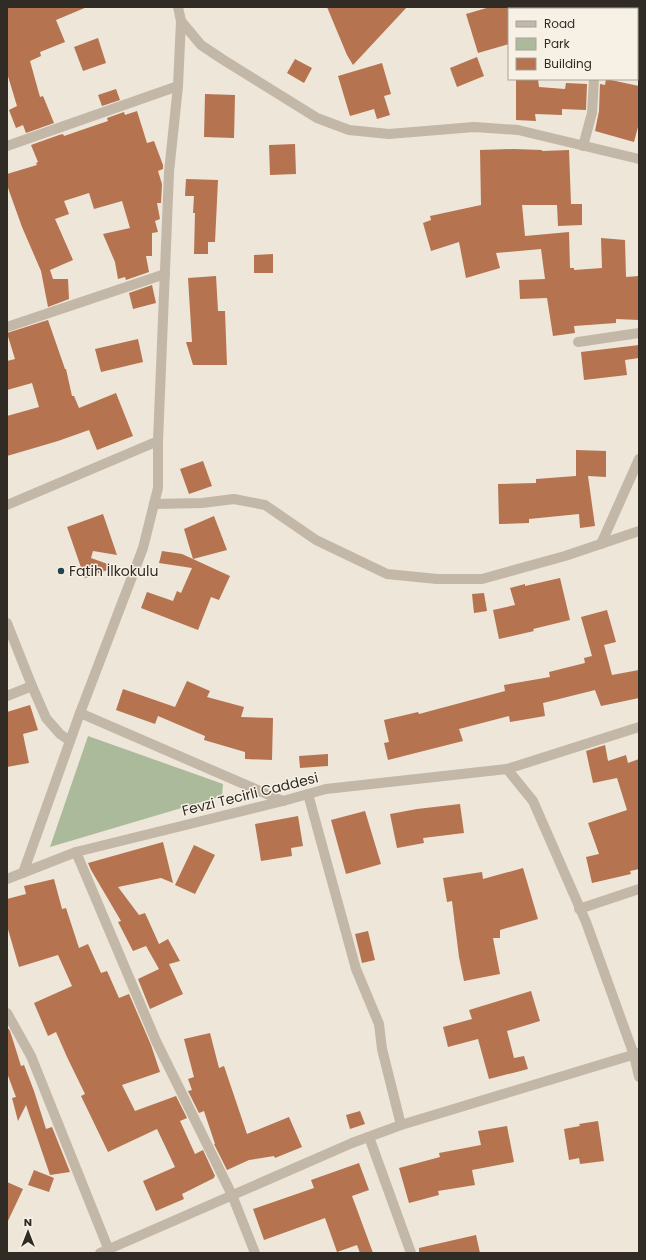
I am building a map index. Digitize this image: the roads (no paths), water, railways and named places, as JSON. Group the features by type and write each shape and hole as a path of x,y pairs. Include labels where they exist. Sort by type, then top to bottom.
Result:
{"street":[{"path":"23,873 80,713 144,548 158,488 158,441 169,172 178,86 181,21 178,7"},
{"path":"181,21 201,45 222,59 317,118 349,130 390,134 474,127 518,130 639,159"},
{"path":"583,146 592,113 594,80"},
{"path":"7,146 178,86"},
{"path":"7,327 165,274"},
{"path":"578,342 639,333"},
{"path":"7,505 158,441"},
{"path":"601,544 639,459"},
{"path":"154,504 202,503 234,499 265,505 316,540 387,574 437,579 482,579 564,556 639,531"},
{"path":"7,623 46,718 60,734 70,741"},
{"path":"7,696 32,686"},
{"path":"80,713 283,801"},
{"name":"Fevzi Tecirli Caddesi","path":"7,879 76,852 326,789 507,769 639,727"},
{"path":"507,769 534,802 579,909 586,922 637,1054 639,1077"},
{"path":"308,794 356,969 379,1024 382,1049 401,1125"},
{"path":"76,852 156,1041 232,1195 255,1253"},
{"path":"579,909 639,889"},
{"path":"7,1013 31,1056 106,1252 352,1143 401,1125 637,1054"},
{"path":"369,1137 411,1253"}],"place":[{"name":"Fatih İlkokulu","path":"61,571"}]}
